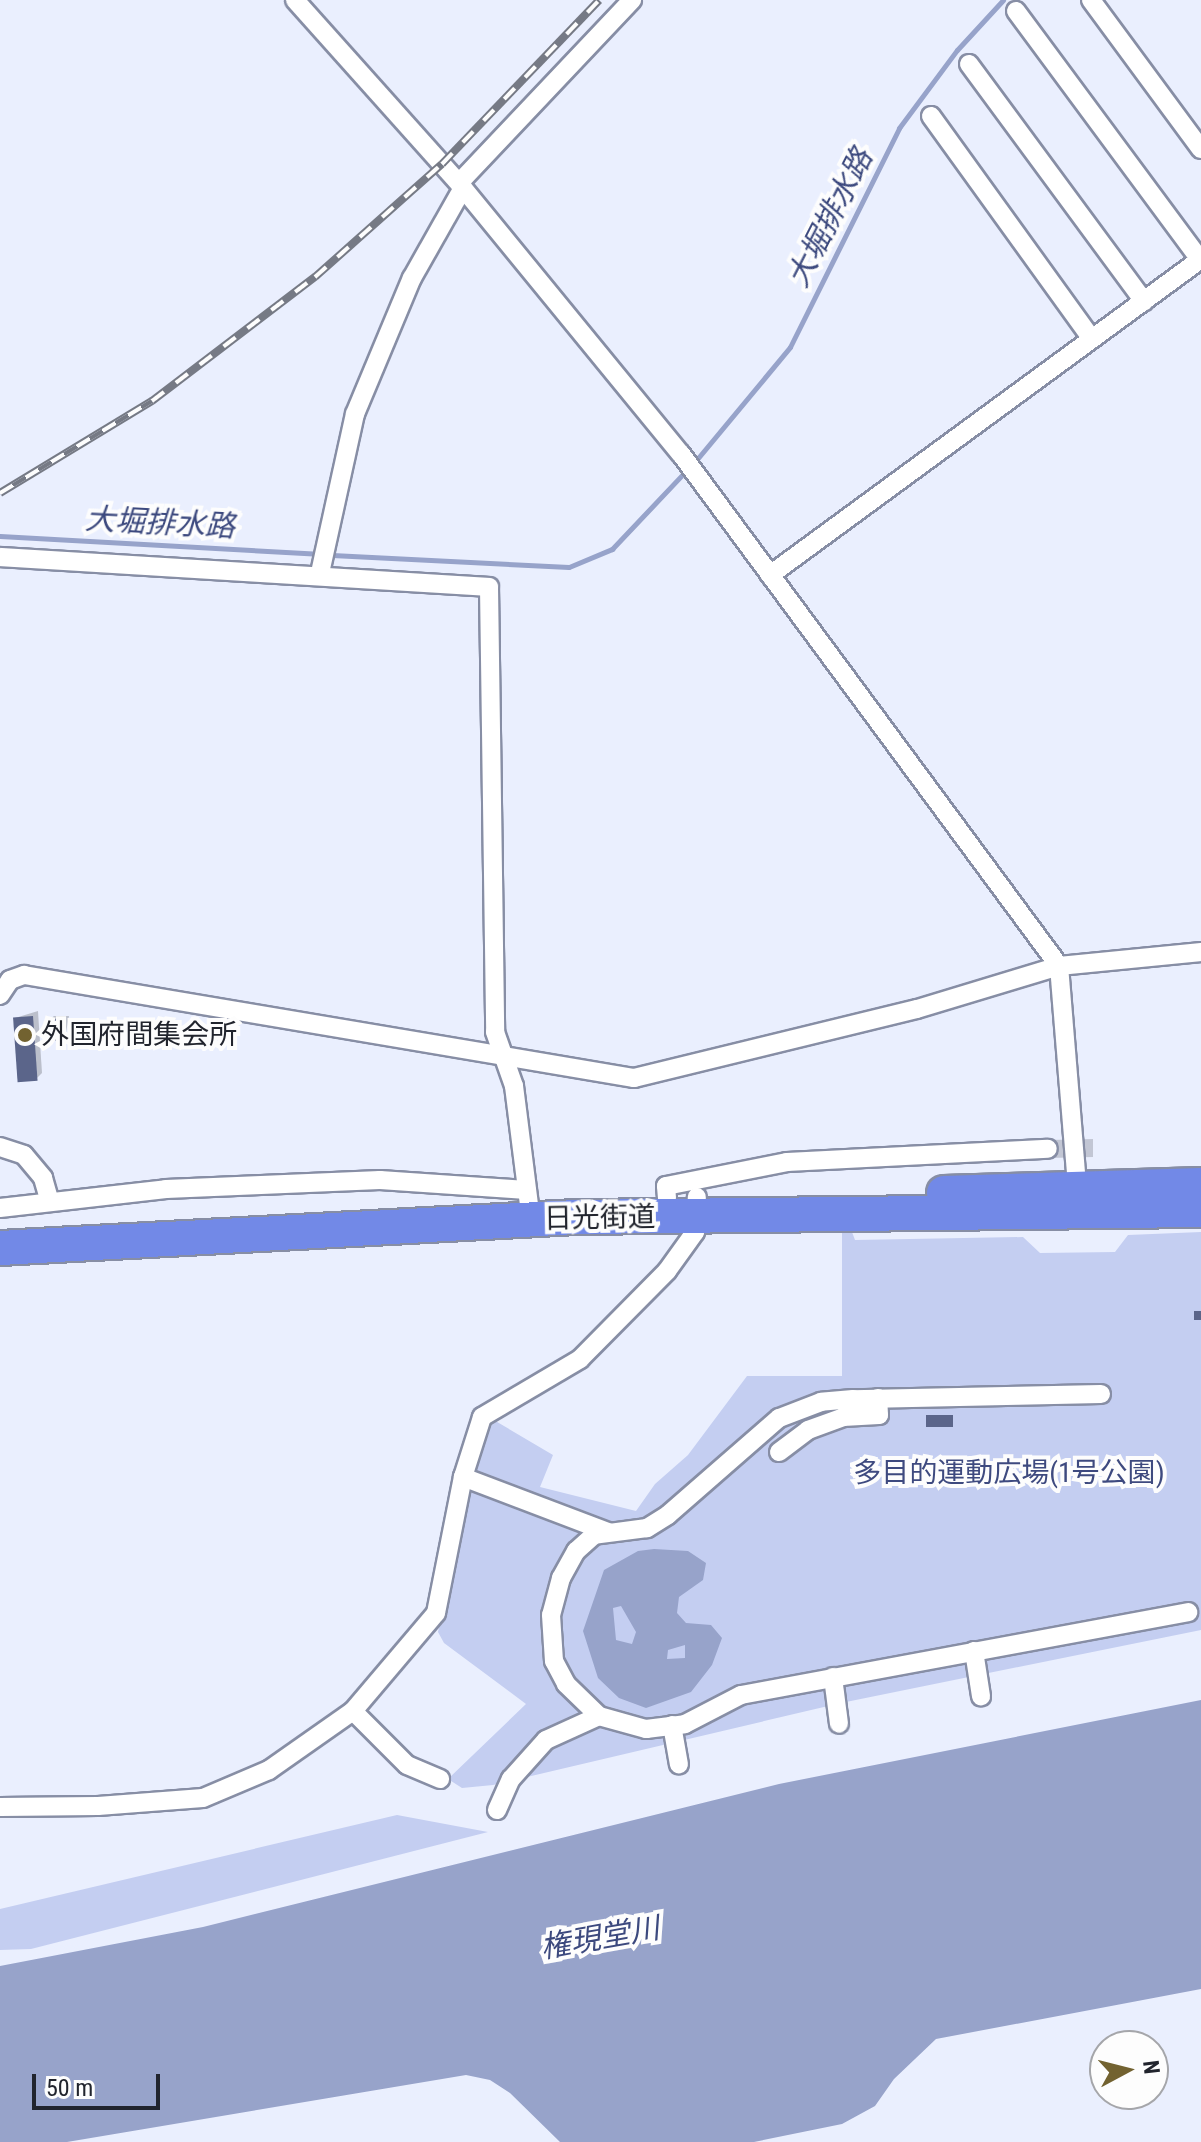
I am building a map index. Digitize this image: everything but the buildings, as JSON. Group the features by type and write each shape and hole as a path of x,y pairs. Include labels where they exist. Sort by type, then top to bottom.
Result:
{"highway":[{"name":"日光街道","path":"1078,1203 1201,1185"},
{"name":"日光街道","path":"0,1230 528,1197 687,1204 1078,1203 1201,1210"},
{"name":"日光街道","path":"0,1248 687,1204"}],"street":[{"path":"295,0 461,186 681,454 1059,966 1078,1203"},
{"path":"320,573 355,414 412,278 461,186 632,0"},
{"path":"1091,0 1201,149"},
{"path":"770,575 1200,260 1016,11"},
{"path":"969,64 1144,301"},
{"path":"931,116 1092,339"},
{"path":"0,557 320,573 489,587 498,1051 514,1086 528,1197 380,1180 166,1189 0,1208"},
{"path":"0,995 10,980 24,975 498,1051 634,1078 917,1009 1059,966 1201,952"},
{"path":"0,1147 24,1155 43,1178 50,1202"},
{"path":"0,1807 98,1806 203,1798 269,1770 353,1711 436,1613 463,1477 482,1417 580,1359 667,1271 695,1232 687,1204 666,1186 787,1162 1048,1149"},
{"path":"1101,1394 821,1402 779,1418 668,1515 647,1528 594,1535 576,1551 561,1578 551,1615 554,1661 566,1684 599,1716 646,1729 672,1725 741,1695 1188,1612"},
{"path":"779,1452 808,1430 843,1417 879,1415 878,1398"},
{"path":"463,1477 608,1532"},
{"path":"974,1651 981,1696"},
{"path":"833,1677 839,1724"},
{"path":"353,1711 407,1765 440,1779"},
{"path":"497,1810 511,1779 539,1746 599,1716"},
{"path":"672,1725 679,1764"}],"green space":[{"name":"多目的運動広場(1号公園)","path":"852,1232 855,1240 1023,1237 1040,1253 1115,1252 1128,1235 1201,1232 1201,1630 841,1703 493,1785 462,1788 448,1779 526,1704 444,1643 438,1632 465,1487 485,1425 492,1419 553,1455 540,1487 636,1511 655,1484 688,1455 747,1376 842,1376 842,1233"},
{"path":"397,1815 488,1832 31,1949 0,1950 0,1909"}],"water":[{"path":"638,1551 688,1551 706,1563 703,1580 679,1597 677,1613 686,1623 711,1625 722,1638 712,1665 691,1692 646,1708 619,1698 598,1678 583,1631 604,1570","holes":["621,1606 636,1632 632,1644 616,1640 613,1608","685,1645 685,1658 667,1659 668,1650"]},
{"name":"権現堂川","path":"1201,1700 1201,1989 936,2039 894,2079 875,2106 842,2124 754,2142 560,2142 510,2093 490,2080 466,2075 67,2142 0,2142 0,1966 203,1927 779,1784"}],"waterway":[{"name":"大堀排水路","path":"698,458 790,347 899,128 957,50 1003,0"},
{"name":"大堀排水路","path":"332,555 569,567 612,549 682,475"},
{"name":"大堀排水路","path":"0,536 317,554"}],"tunnel":[{"path":"1048,1149 1094,1148"}],"railway":[{"path":"0,493 152,401 315,277 442,164 599,0"}],"place":[{"name":"外国府間集会所","path":"25,1035"}]}
